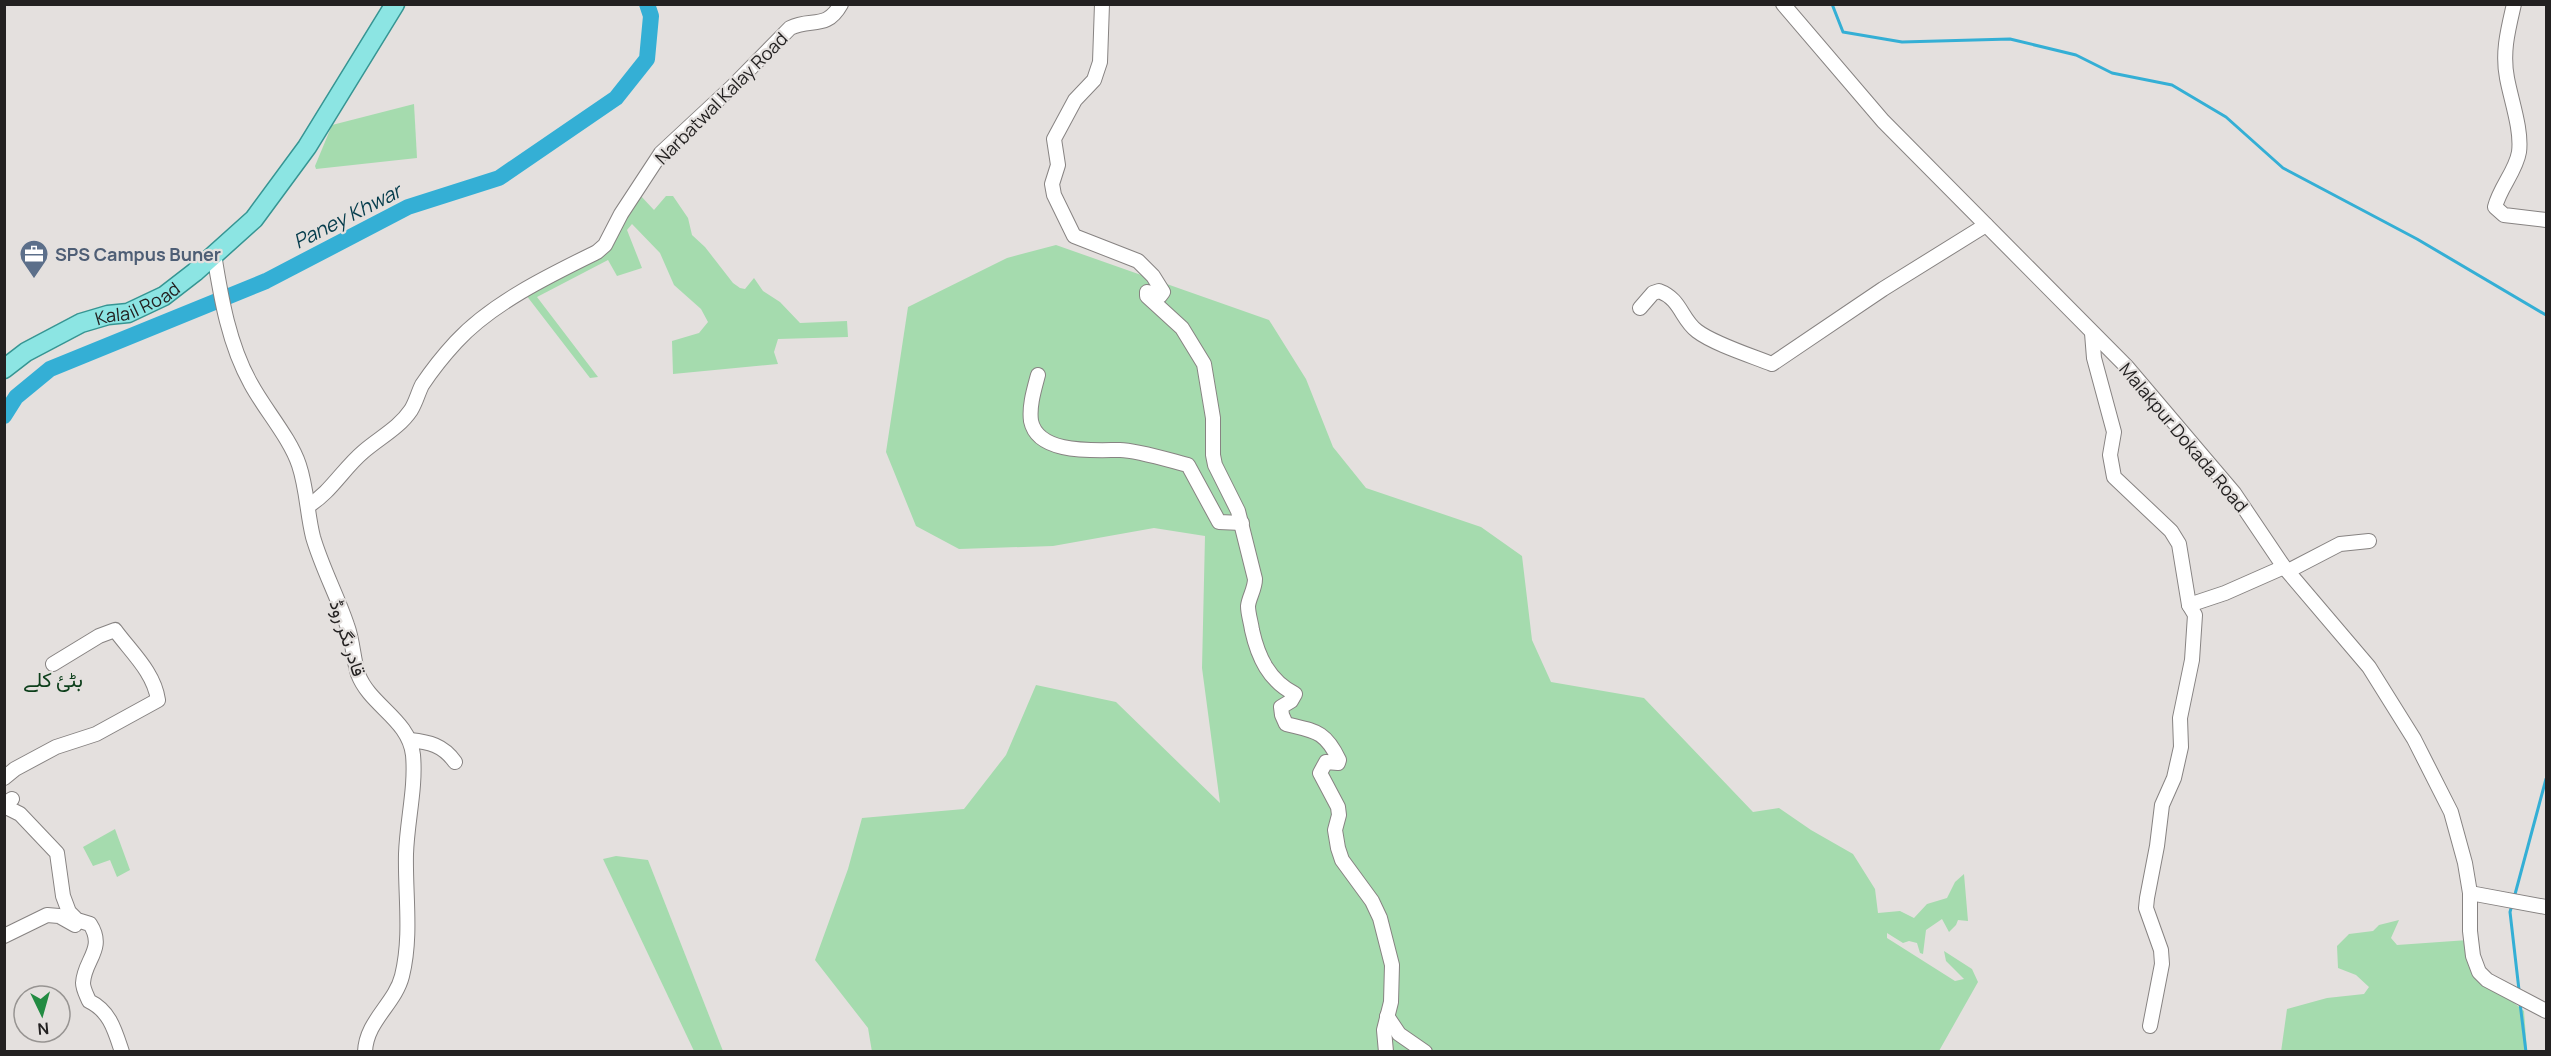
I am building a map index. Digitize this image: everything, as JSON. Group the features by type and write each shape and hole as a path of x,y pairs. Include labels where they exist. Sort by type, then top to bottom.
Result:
{"main road":[{"name":"Kalail Road","path":"4,369 26,352 81,323 108,315 128,313 164,296 195,272 254,219 308,147 395,4"}],"street":[{"name":"Narbatwal Kalay Road","path":"308,506 319,499 363,452 397,425 411,410 421,387 436,365 474,325 540,280 597,252 605,245 621,214 661,153 732,87 790,28 798,24 820,23 831,18 842,4"},
{"path":"1102,4 1101,56 1094,80 1075,100 1054,139 1058,165 1052,184 1054,195 1074,236 1138,261 1153,276 1163,292 1160,296 1153,296 1147,292 1147,296 1182,328 1200,354 1204,364 1213,418 1215,465 1238,511 1255,579 1255,588 1248,606 1254,639 1267,671 1280,686 1295,694 1291,701 1281,706 1286,724 1310,728 1325,738 1339,760 1338,763 1326,762 1320,773 1338,807 1339,815 1335,830 1342,860 1372,901 1383,930 1392,965 1393,987 1384,1030 1386,1052"},
{"name":"Malakpur Dokada Road","path":"1783,4 1883,121 2127,367 2234,493 2286,569 2369,667 2414,739 2451,812 2465,863 2470,893 2470,932 2473,956 2479,972 2487,980 2547,1011"},
{"path":"2514,4 2504,48 2506,77 2515,115 2519,151 2514,169 2499,191 2495,207 2504,215 2547,220"},
{"path":"1640,308 1653,293 1659,291 1671,295 1697,331 1733,349 1772,364 1883,289 1986,225"},
{"name":"قادر نگر روڈ","path":"214,254 238,359 250,384 299,464 322,567 348,627 359,675 368,692 404,729 410,740"},
{"path":"2092,333 2094,358 2114,432 2110,455 2114,477 2150,509 2180,544 2189,605 2195,615 2192,660 2180,718 2181,747 2174,778 2162,805 2157,846 2146,898 2146,908 2161,950 2162,964 2150,1026"},
{"path":"1038,375 1031,402 1031,419 1033,427 1041,438 1054,445 1080,450 1132,452 1188,465 1219,522 1242,523"},
{"path":"2189,605 2286,569 2340,544 2369,541"},
{"path":"4,777 56,747 96,734 158,700 156,687 144,667 115,630 99,636 53,664"},
{"path":"365,1052 369,1030 398,991 403,974 408,916 406,852 413,797 413,756 410,740 428,741 447,751 455,762"},
{"path":"12,799 4,804 20,814 57,853 63,896 69,912 77,921 88,923 95,931 97,940 92,962 83,982 84,989 89,1001 99,1006 110,1018 122,1052"},
{"path":"2470,893 2547,907"},
{"path":"4,936 47,915 59,916 78,927 88,923"},
{"path":"1387,1016 1399,1034 1425,1052"}],"green space":[{"path":"414,104 417,158 316,169 315,166 332,125"},
{"path":"639,194 654,210 666,196 673,196 688,218 692,235 705,247 733,283 740,288 745,289 754,278 763,291 780,302 800,323 847,321 848,337 778,339 774,352 778,364 673,374 672,341 699,333 708,322 701,309 674,285 660,253 632,224 627,230 642,268 617,276 608,260 537,297 598,377 590,378 526,295 600,254"},
{"path":"1056,245 1269,320 1306,379 1333,447 1366,488 1481,527 1522,556 1532,640 1551,682 1644,698 1753,812 1779,808 1853,854 1875,889 1878,913 1900,911 1914,918 1927,904 1947,898 1955,882 1964,874 1968,921 1958,920 1949,932 1942,919 1926,930 1923,954 1920,953 1917,943 1909,941 1903,943 1887,933 1887,938 1955,981 1964,979 1946,961 1944,951 1972,969 1978,982 1939,1051 872,1052 868,1028 815,960 848,869 862,818 964,809 1006,755 1036,685 1116,702 1220,803 1202,668 1205,536 1154,528 1053,546 959,549 916,526 886,452 908,307 1007,258"},
{"path":"115,829 130,870 117,877 110,860 93,866 83,847"},
{"path":"616,856 648,860 723,1051 694,1051 603,859"},
{"path":"2399,920 2391,938 2397,945 2468,940 2477,960 2491,979 2524,1011 2527,1051 2281,1052 2287,1009 2327,998 2364,994 2369,987 2356,975 2338,968 2337,946 2349,934 2373,931 2379,925"}],"waterway":[{"name":"Paney Khwar","path":"4,416 16,397 50,369 266,281 408,207 499,178 616,98 647,59 651,16 647,4"},
{"path":"1832,4 1843,32 1902,42 2010,39 2076,55 2112,73 2172,85 2226,117 2283,168 2417,239 2546,315"},
{"path":"2514,898 2546,779"},
{"path":"2512,905 2510,912 2519,990"},
{"path":"2520,1003 2526,1052"}],"place":[{"name":"SPS Campus Buner","path":"34,280"}],"district":[{"name":"بٹئ کلے","path":"53,679"}]}
